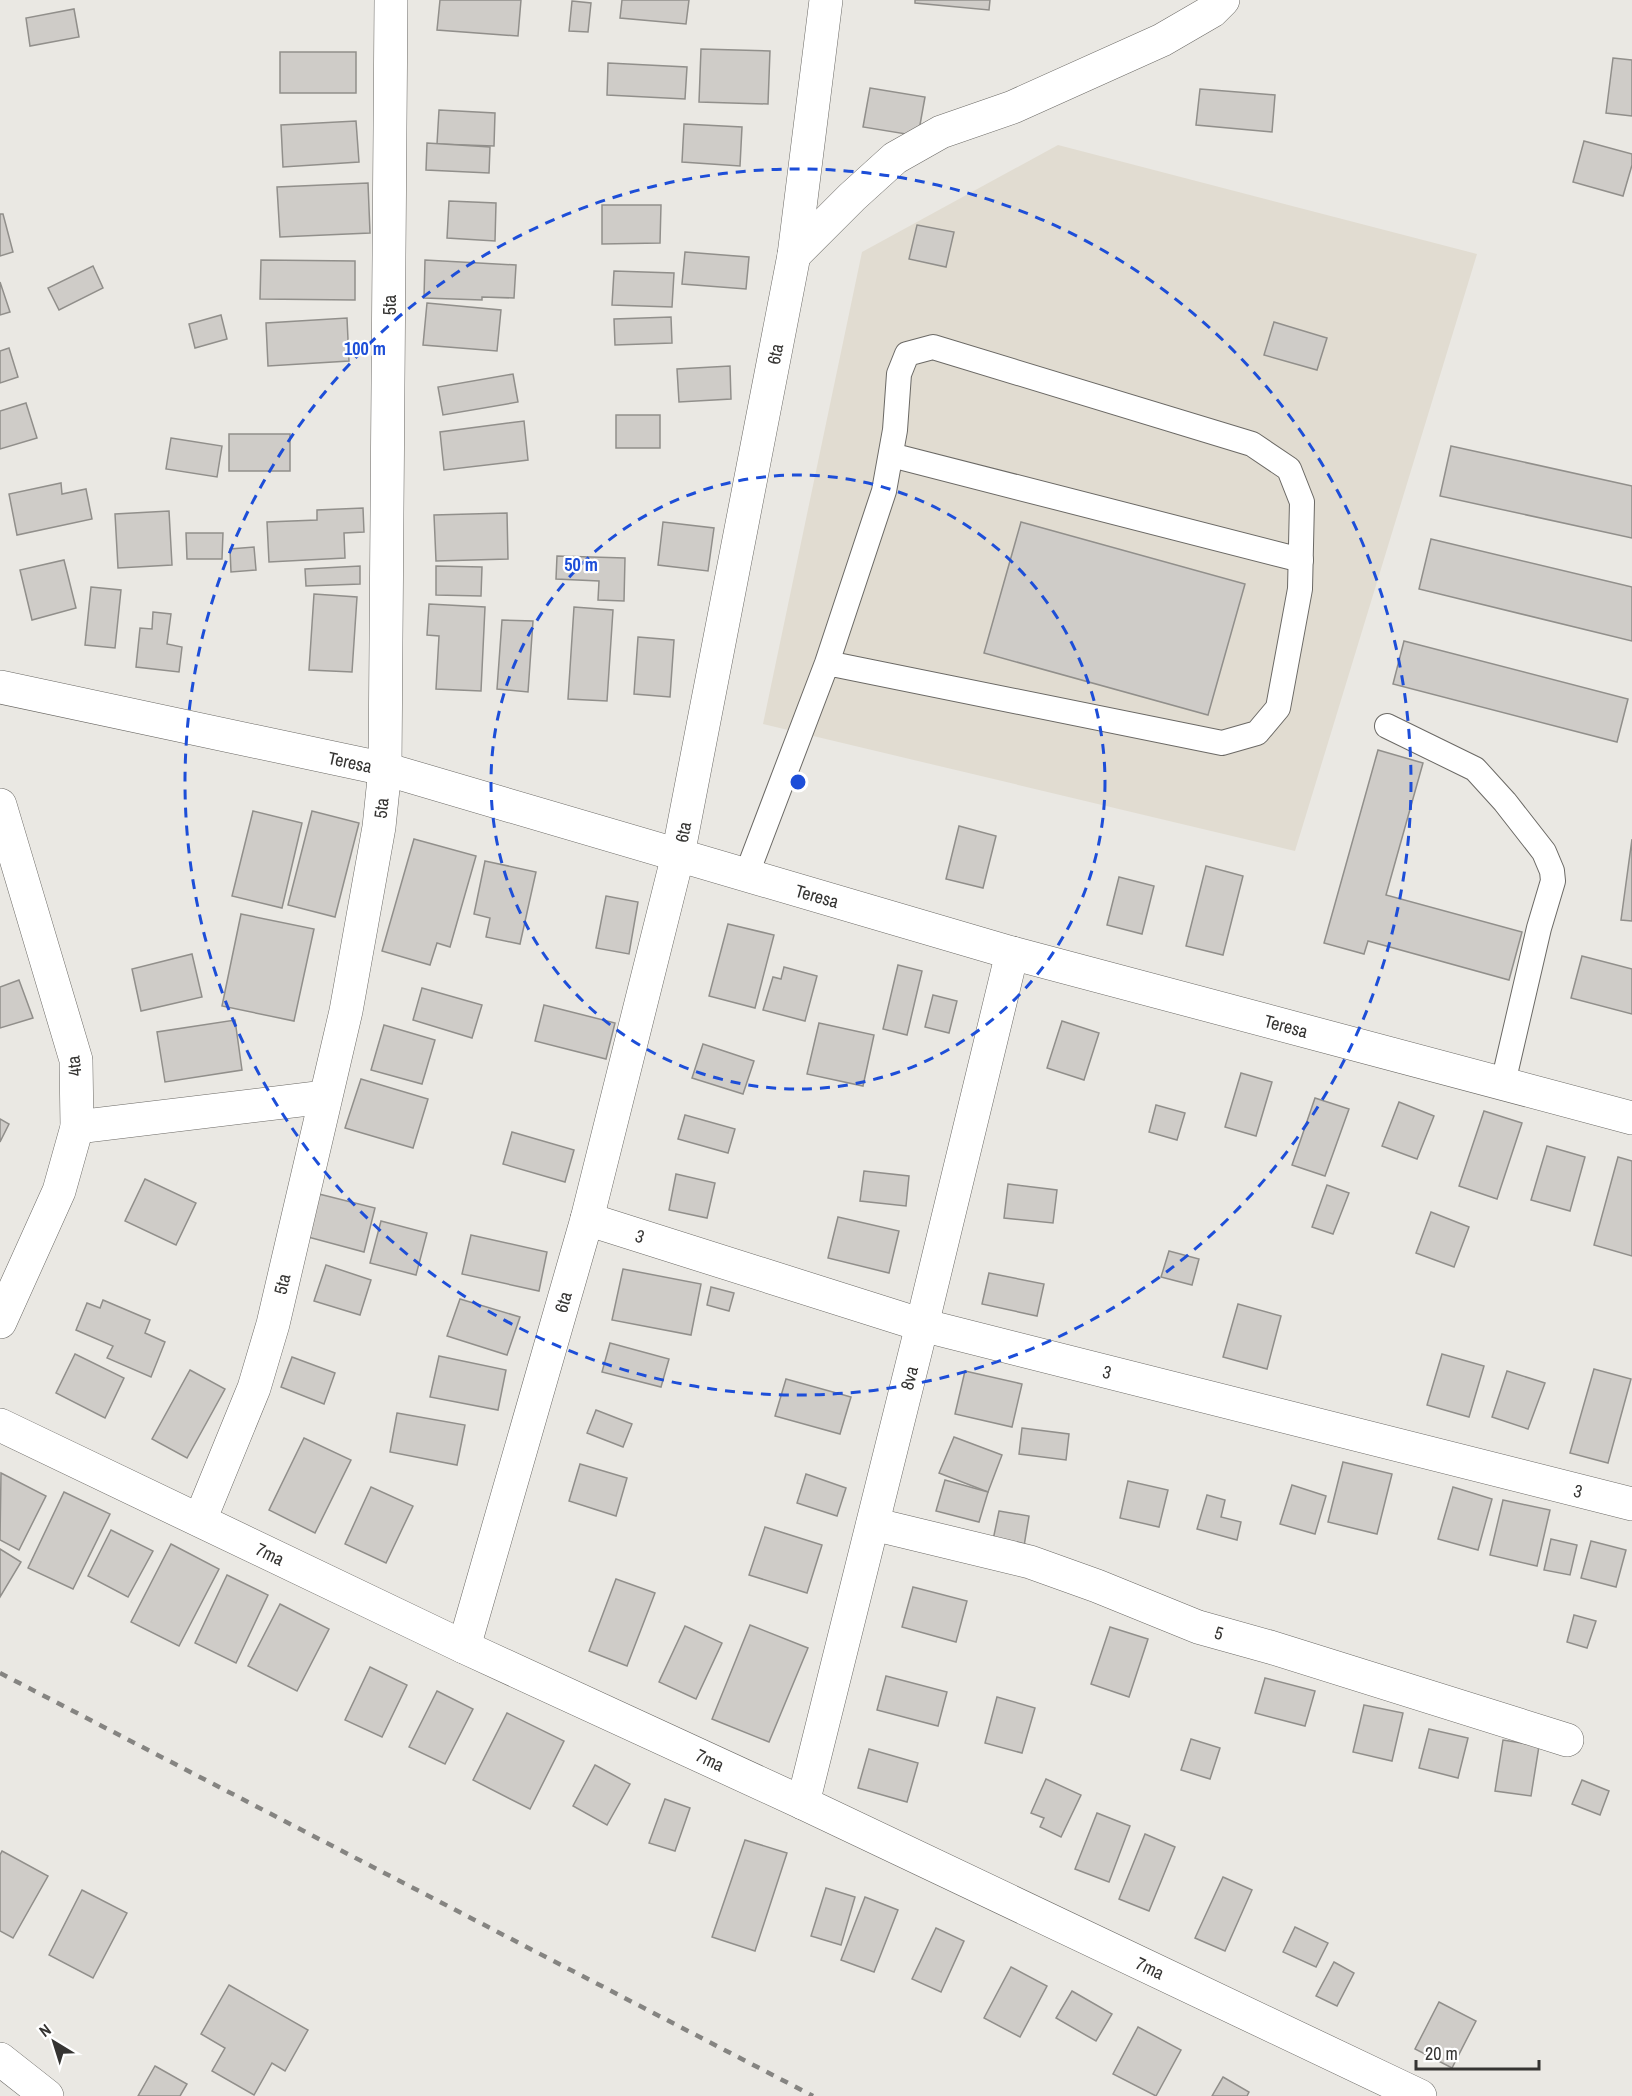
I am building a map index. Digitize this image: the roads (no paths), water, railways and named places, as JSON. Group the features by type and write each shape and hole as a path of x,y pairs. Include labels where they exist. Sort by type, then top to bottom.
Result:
{"street":[{"name":"5ta","path":"200,1520 254,1388 273,1324 346,1011 379,827 385,769 391,0"},
{"name":"6ta","path":"464,1647 587,1219 678,855 794,255 826,0"},
{"path":"794,255 895,158 941,132 1013,107 1162,40 1212,11 1224,0"},
{"name":"Teresa","path":"0,687 385,769 1012,953 1632,1118"},
{"name":"4ta","path":"0,805 76,1060 77,1127 59,1191 0,1322"},
{"name":"8va","path":"803,1803 1012,953"},
{"path":"77,1127 325,1097"},
{"name":"3","path":"587,1219 922,1325 1632,1504"},
{"name":"7ma","path":"0,1425 464,1647 803,1803 1420,2096"},
{"name":"5","path":"873,1524 1030,1563 1097,1586 1198,1627 1270,1647 1567,1740"},
{"path":"0,2059 47,2096"}],"lane":[{"path":"746,876 827,663 884,491 895,430 898,374 907,354 933,347 1252,444 1289,469 1302,502 1300,589 1278,708 1257,733 1222,743 827,663"},
{"path":"891,455 1301,560"},
{"path":"1387,726 1475,769 1505,802 1544,852 1552,871 1553,881 1539,928 1503,1083"}],"railway":[{"path":"0,1673 813,2096"}]}
